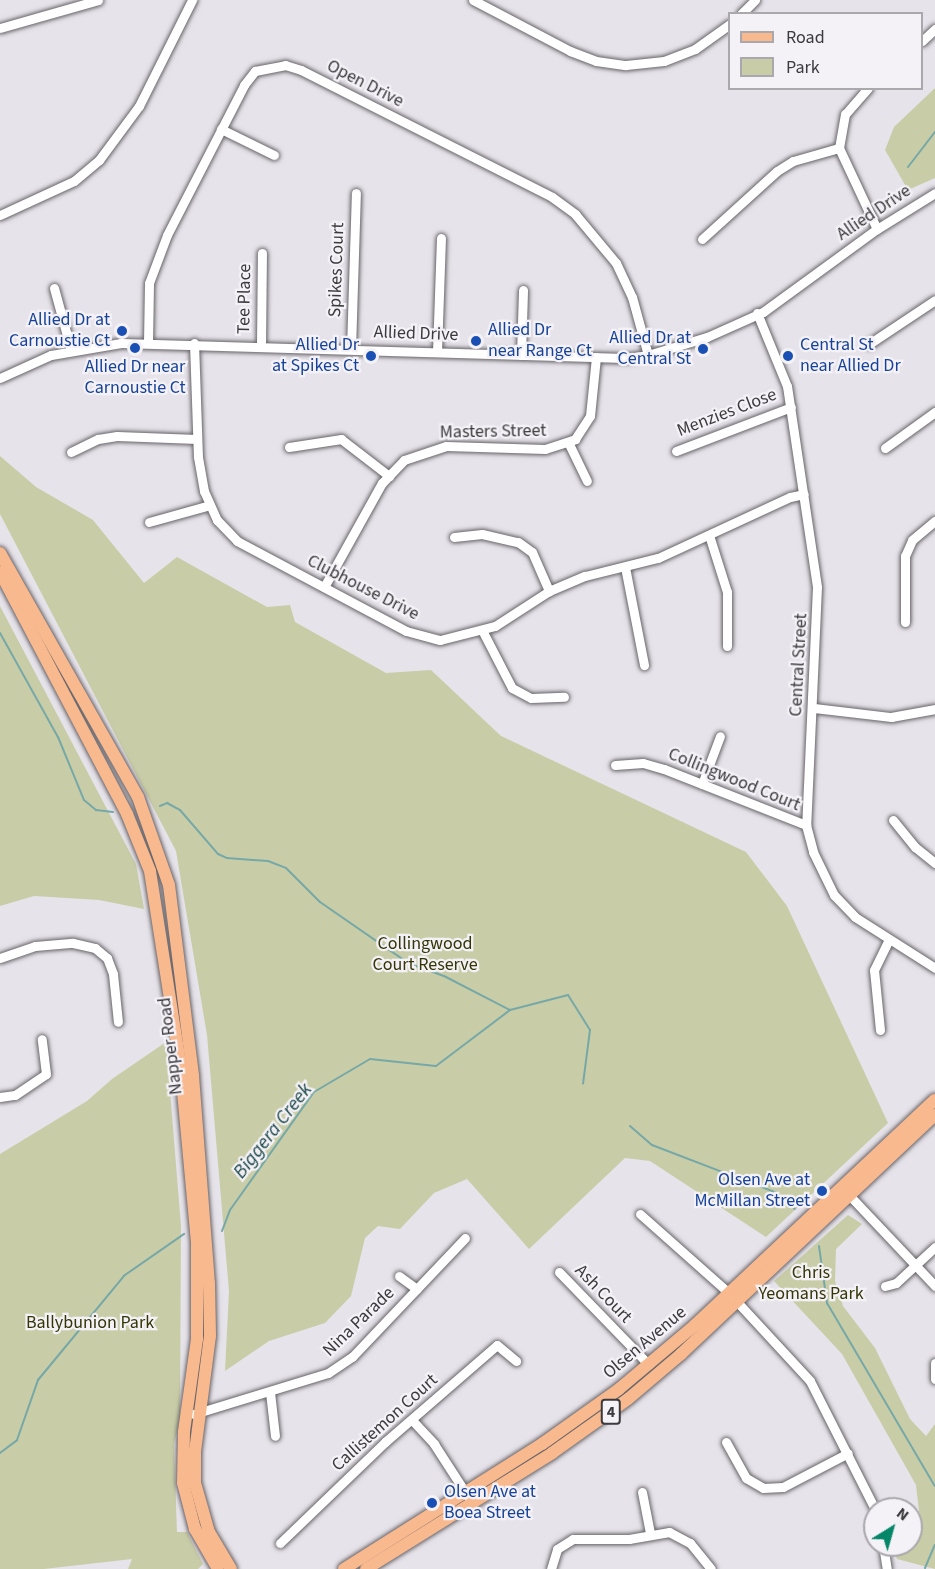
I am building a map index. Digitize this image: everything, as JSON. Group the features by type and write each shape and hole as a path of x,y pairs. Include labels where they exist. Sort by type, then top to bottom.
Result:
{"main road":[{"name":"Napper Road","path":"0,553 138,797 169,885 193,1076 210,1303 201,1413 195,1451 198,1500 213,1543 231,1569"},
{"name":"Napper Road","path":"0,572 128,814 150,871 181,1070 197,1241 197,1339 186,1414 182,1462 188,1503 195,1529 218,1569"},
{"name":"Olsen Avenue","path":"366,1569 473,1503 613,1410 935,1100"},
{"name":"Olsen Avenue","path":"344,1569 566,1428 649,1365 850,1196 935,1115"}],"street":[{"path":"0,28 98,0"},
{"path":"0,215 74,181 99,160 140,106 192,0"},
{"path":"473,0 570,51 596,61 626,65 664,61 695,49 728,25"},
{"path":"743,12 755,0"},
{"path":"923,39 935,29"},
{"name":"Open Drive","path":"148,342 153,264 244,85 255,71 285,65 301,70 552,197 597,236 616,263 632,297 648,355"},
{"path":"866,90 845,114 839,148 877,229"},
{"path":"221,129 274,156"},
{"path":"702,239 777,171 793,161 839,148"},
{"name":"Spikes Court","path":"351,349 356,193"},
{"name":"Allied Drive","path":"0,378 51,355 71,350 148,342 596,357 648,355 707,337 757,313 877,229 935,193"},
{"path":"437,352 441,238"},
{"name":"Tee Place","path":"261,345 262,253"},
{"path":"54,288 71,350"},
{"path":"521,355 523,290"},
{"path":"868,344 935,300"},
{"name":"Central Street","path":"757,313 783,371 791,407 817,587 814,708 806,825 818,866 834,895 855,917 935,968"},
{"name":"Clubhouse Drive","path":"194,343 197,439 204,491 217,520 237,541 406,631 440,640 482,630 549,591 585,576 658,558 790,497 804,494"},
{"name":"Masters Street","path":"324,587 388,476 404,460 446,446 545,449 569,444 590,416 596,357"},
{"name":"Menzies Close","path":"676,451 791,407"},
{"path":"885,448 935,412"},
{"path":"70,452 98,439 117,436 197,439"},
{"path":"289,447 341,439 388,476"},
{"path":"569,444 587,481"},
{"path":"149,522 210,505"},
{"path":"905,622 904,556 912,540 935,521"},
{"path":"454,537 482,534 518,542 532,552 549,591"},
{"path":"709,535 727,592 727,646"},
{"path":"625,567 644,665"},
{"path":"482,630 512,688 531,698 564,697"},
{"path":"814,708 891,717 935,709"},
{"path":"702,784 720,736"},
{"name":"Collingwood Court","path":"615,765 643,763 806,825"},
{"path":"893,820 935,863"},
{"path":"880,1029 874,970 889,939"},
{"path":"0,958 35,946 73,943 95,948 107,958 113,974 118,1022"},
{"path":"0,1097 15,1095 46,1074 42,1039"},
{"path":"850,1196 935,1286"},
{"path":"640,1214 732,1297 810,1381 869,1497"},
{"name":"Nina Parade","path":"186,1414 201,1413 328,1374 344,1363 465,1238"},
{"path":"885,1286 896,1283 935,1247"},
{"name":"Ash Court","path":"559,1272 649,1365"},
{"path":"399,1276 417,1289"},
{"name":"Callistemon Court","path":"280,1543 412,1420 497,1345 516,1360"},
{"path":"935,1363 935,1378"},
{"path":"270,1392 275,1436"},
{"path":"412,1420 446,1460 473,1503"},
{"path":"726,1442 746,1478 763,1488 783,1487 848,1453"},
{"path":"642,1492 650,1533"},
{"path":"551,1569 557,1550 573,1539 629,1539 650,1533 669,1532 682,1538 711,1569"}],"green space":[{"path":"935,88 935,178 908,190 885,150 894,127"},
{"name":"Collingwood Court Reserve","path":"0,456 36,487 93,520 144,583 177,557 267,607 290,605 295,622 386,673 431,670 501,736 746,852 787,906 888,1123 766,1237 650,1161 625,1158 529,1249 467,1179 434,1193 400,1229 378,1226 365,1238 351,1296 325,1323 269,1341 225,1371 229,1291 207,1035 176,851 0,514"},
{"path":"0,606 136,864 144,909 99,900 34,896 0,906"},
{"name":"Ballybunion Park","path":"166,1042 181,1226 180,1420 174,1444 177,1532 187,1532 203,1564 198,1569 128,1569 132,1559 44,1569 0,1569 0,1154 87,1101 112,1079"},
{"name":"Chris Yeomans Park","path":"848,1215 862,1224 836,1249 835,1281 843,1306 875,1348 910,1419 926,1436 935,1424 935,1569 897,1559 896,1557 923,1557 923,1497 917,1497 916,1485 842,1354 774,1281"}],"waterway":[{"path":"908,167 935,132"},
{"path":"0,633 58,737 84,800 96,810 113,812"},
{"path":"160,806 167,803 180,810 218,854 227,858 268,861 286,868 320,902 408,963 444,976 510,1010"},
{"name":"Biggera Creek","path":"222,1231 230,1210 314,1092 370,1059 436,1066 510,1010 568,995 590,1030 583,1084"},
{"name":"Biggera Creek","path":"630,1126 652,1145 777,1193 795,1209"},
{"name":"Biggera Creek","path":"0,1453 17,1440 38,1380 125,1275 184,1234"},
{"name":"Biggera Creek","path":"819,1246 827,1303 935,1486"},
{"name":"Biggera Creek","path":"925,1568 935,1545"}],"place":[{"name":"Allied Dr at Carnoustie Ct","path":"122,331"},
{"name":"Allied Dr near Range Ct","path":"476,341"},
{"name":"Allied Dr near Carnoustie Ct","path":"135,348"},
{"name":"Allied Dr at Central St","path":"703,349"},
{"name":"Allied Dr at Spikes Ct","path":"371,356"},
{"name":"Central St near Allied Dr","path":"788,356"},
{"name":"Olsen Ave at McMillan Street","path":"822,1191"},
{"name":"Olsen Ave at Boea Street","path":"432,1503"}]}
